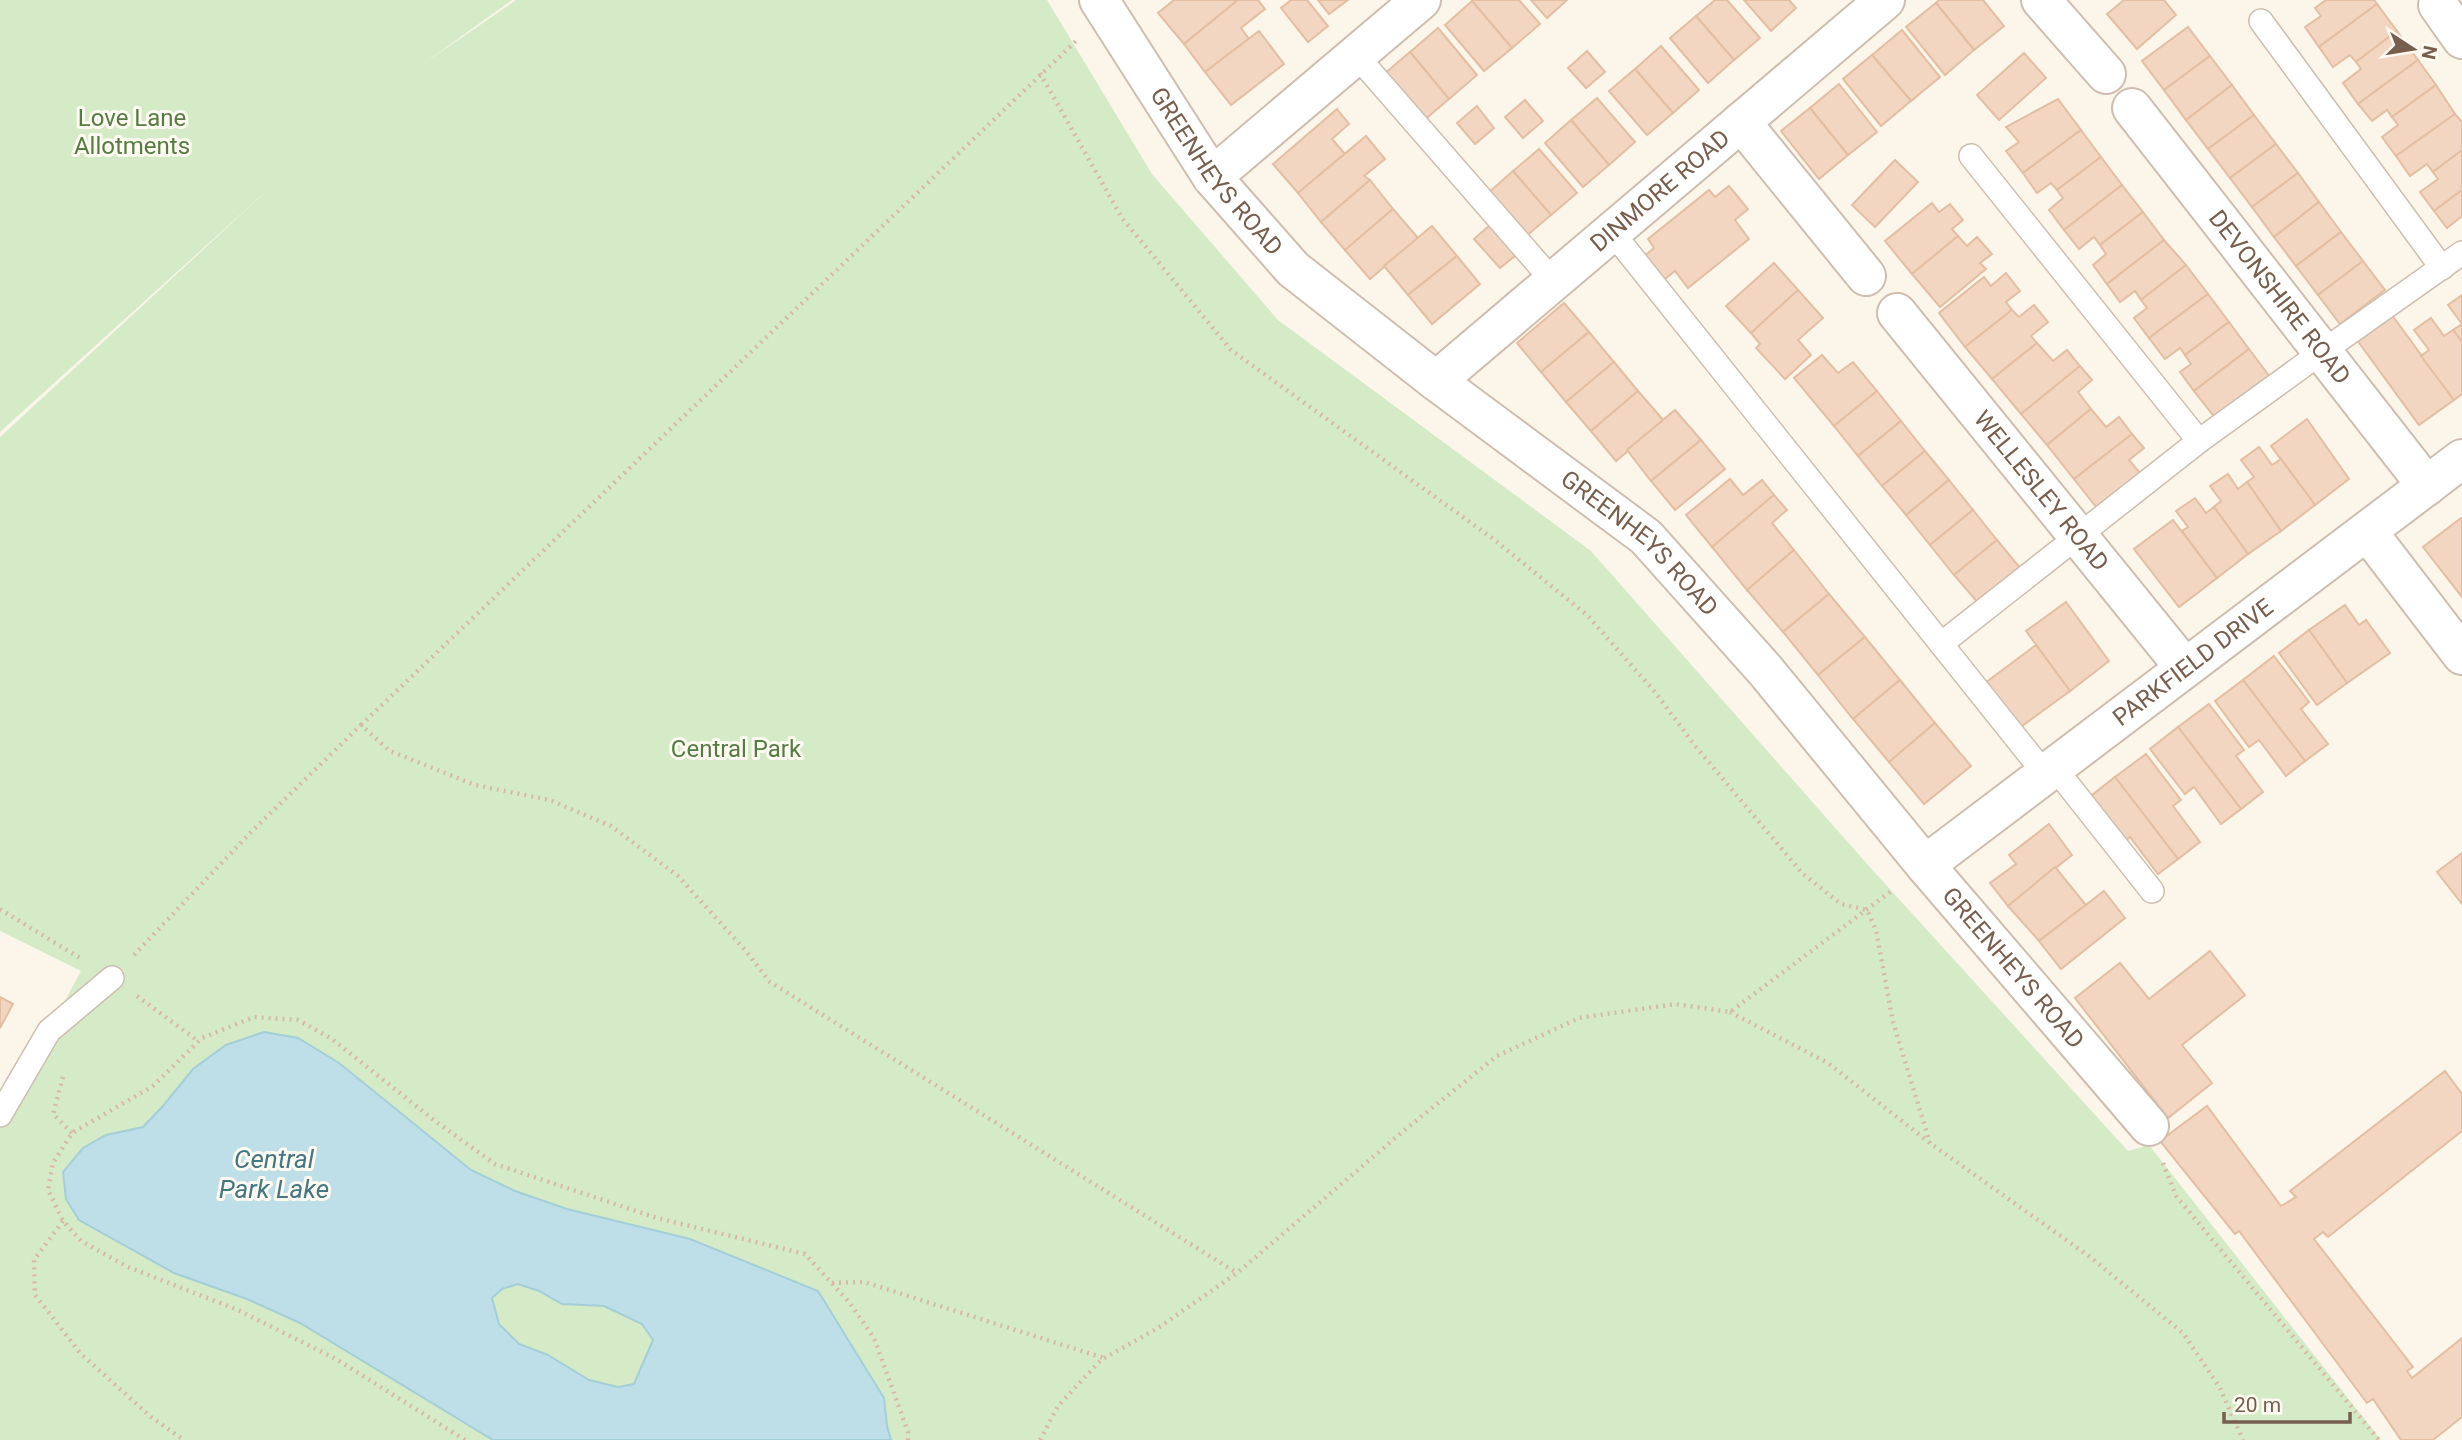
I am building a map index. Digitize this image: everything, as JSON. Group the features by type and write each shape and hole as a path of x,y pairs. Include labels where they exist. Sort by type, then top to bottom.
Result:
{"street":[{"path":"1212,177 1421,0"},
{"name":"DINMORE ROAD","path":"1436,381 1885,0"},
{"path":"2041,0 2106,74"},
{"path":"2438,5 2462,39"},
{"name":"GREENHEYS ROAD","path":"1103,6 1212,177 1293,269 1436,381 1646,537 1765,670 1924,865 2149,1126"},
{"name":"DEVONSHIRE ROAD","path":"2132,108 2427,486"},
{"path":"1741,122 1866,276"},
{"name":"WELLESLEY ROAD","path":"1897,313 2185,668"},
{"name":"PARKFIELD DRIVE","path":"1924,865 2462,459"},
{"path":"2367,531 2462,655"}],"lane":[{"path":"2261,21 2442,268"},
{"path":"1356,55 1553,281"},
{"path":"1971,156 2199,441"},
{"path":"1612,232 1941,644 2152,891"},
{"path":"1941,644 2199,441 2462,253"},
{"path":"0,1115 49,1031 112,978"}],"path":[{"path":"112,978 252,831 1040,73 1103,6"},
{"path":"1040,73 1122,218 1231,350 1492,538 1587,615 1655,692 1696,747 1803,874 1841,904 1867,910"},
{"path":"361,725 390,751 475,785 550,800 611,826 678,876 770,982 1237,1273"},
{"path":"1730,1012 1879,901"},
{"path":"0,909 112,978 198,1041"},
{"path":"1867,910 1876,930 1892,1022 1930,1143"},
{"path":"1040,1440 1058,1406 1105,1358 1158,1328 1237,1273 1407,1128 1497,1056 1579,1018 1676,1004 1730,1012 1828,1063 1930,1143 2090,1257 2183,1332 2220,1388 2243,1440"},
{"path":"465,1440 335,1359 238,1310 116,1261 81,1241 63,1221 48,1190 53,1163 72,1133 153,1086 202,1038 254,1017 298,1020 332,1039 435,1121 495,1164 657,1218 805,1254 849,1301 874,1338 909,1440"},
{"path":"66,1069 53,1114 72,1133"},
{"path":"2149,1126 2176,1196 2379,1440"},
{"path":"63,1221 34,1260 35,1295 81,1354 151,1417 184,1440"},
{"path":"832,1283 864,1282 1105,1358"}],"green space":[{"name":"Central Park","path":"0,0 512,0 423,64 516,0 1047,0 1152,174 1278,320 1591,551 1868,865 2128,1151 2149,1145 2381,1440 0,1440 0,1121 81,971 0,931 0,437 271,187 0,432"}],"water":[{"name":"Central Park Lake","path":"264,1032 298,1038 339,1063 471,1170 515,1191 567,1209 690,1239 818,1291 884,1398 891,1440 493,1440 300,1323 247,1299 174,1273 79,1220 66,1199 63,1172 83,1148 106,1135 143,1127 193,1069 226,1045","holes":["518,1284 539,1291 562,1304 604,1306 642,1324 653,1340 634,1384 618,1387 589,1380 548,1355 519,1344 499,1324 492,1298 502,1289"]}],"building":[{"path":"1174,0 1238,0 1184,44 1158,13"},
{"path":"1238,0 1258,0 1265,9 1241,28 1249,39 1205,72 1184,44"},
{"path":"1291,0 1307,0 1328,26 1308,42 1281,8"},
{"path":"1318,0 1348,0 1329,14"},
{"path":"1519,0 1540,24 1512,48 1472,1"},
{"path":"1531,0 1567,0 1547,18"},
{"path":"1715,0 1727,0 1760,38 1734,60 1696,16"},
{"path":"1744,0 1789,0 1796,8 1771,31"},
{"path":"1939,0 1983,0 2004,26 1974,50 1936,3"},
{"path":"2124,0 2164,0 2176,15 2137,49 2107,14"},
{"path":"2326,0 2374,0 2377,4 2319,47 2305,27 2321,16 2315,8"},
{"path":"1472,1 1512,48 1484,71 1445,25"},
{"path":"1936,3 1974,50 1945,75 1906,27"},
{"path":"2377,4 2397,31 2356,62 2350,55 2333,67 2319,47"},
{"path":"1696,16 1734,60 1708,83 1670,38"},
{"path":"2188,27 2210,56 2164,90 2142,61"},
{"path":"1438,28 1477,75 1449,99 1410,52"},
{"path":"1902,30 1940,77 1911,101 1872,55"},
{"path":"1259,31 1284,64 1231,105 1205,72"},
{"path":"2397,31 2418,60 2358,104 2343,83 2361,69 2356,62"},
{"path":"1661,46 1699,90 1673,113 1635,69"},
{"path":"1587,51 1605,72 1586,88 1568,68"},
{"path":"1410,52 1449,99 1422,122 1383,75"},
{"path":"2024,53 2046,78 1999,120 1977,95"},
{"path":"1872,55 1911,101 1881,126 1843,79"},
{"path":"2210,56 2232,85 2186,120 2164,90"},
{"path":"2418,60 2436,85 2392,117 2387,110 2372,121 2358,104"},
{"path":"1635,69 1673,113 1647,135 1609,91"},
{"path":"1839,84 1877,132 1848,155 1810,108"},
{"path":"2232,85 2254,115 2208,149 2186,120"},
{"path":"2436,85 2455,114 2396,156 2382,137 2398,125 2392,117"},
{"path":"1597,98 1635,142 1609,165 1571,120"},
{"path":"2058,99 2081,130 2023,173 2006,151 2019,142 2006,127"},
{"path":"1525,100 1543,121 1523,138 1505,117"},
{"path":"1477,106 1494,128 1475,144 1457,123"},
{"path":"1810,108 1848,155 1819,179 1781,131"},
{"path":"1337,109 1349,124 1332,139 1345,154 1298,193 1273,164"},
{"path":"2455,114 2462,122 2462,150 2433,172 2427,164 2410,176 2396,156"},
{"path":"2254,115 2276,144 2230,178 2208,149"},
{"path":"1571,120 1609,165 1583,187 1545,143"},
{"path":"2081,130 2101,157 2057,190 2051,183 2037,193 2023,173"},
{"path":"1366,136 1385,159 1364,176 1370,180 1321,222 1298,193"},
{"path":"2276,144 2298,173 2252,207 2230,178"},
{"path":"1539,149 1577,193 1551,215 1513,171"},
{"path":"2462,150 2462,190 2434,211 2420,192 2438,179 2433,172"},
{"path":"2101,157 2122,185 2064,230 2049,210 2063,198 2057,190"},
{"path":"1895,160 1918,182 1875,227 1852,205"},
{"path":"1513,171 1551,215 1524,238 1487,194"},
{"path":"2298,173 2319,202 2274,237 2252,207"},
{"path":"1370,180 1393,209 1345,250 1321,222"},
{"path":"2122,185 2143,212 2100,245 2094,237 2079,249 2064,230"},
{"path":"1729,186 1748,209 1735,220 1749,239 1688,288 1675,271 1661,282 1642,258 1654,248 1648,239 1709,190 1715,197"},
{"path":"2462,190 2462,216 2447,228 2434,211"},
{"path":"2319,202 2341,232 2296,266 2274,237"},
{"path":"1932,203 1939,212 1950,204 1963,220 1952,229 1958,236 1912,274 1885,241"},
{"path":"1393,209 1418,238 1370,279 1345,250"},
{"path":"2143,212 2164,240 2107,284 2093,265 2106,254 2100,245"},
{"path":"1490,225 1516,255 1500,268 1474,239"},
{"path":"1432,226 1457,256 1408,295 1384,266"},
{"path":"2341,232 2363,261 2318,295 2296,266"},
{"path":"1958,236 1967,246 1977,237 1992,254 1980,263 1986,269 1940,307 1912,274"},
{"path":"2164,240 2186,265 2141,300 2135,291 2120,302 2107,284"},
{"path":"1457,256 1480,284 1432,324 1408,295"},
{"path":"2363,261 2385,290 2340,324 2318,295"},
{"path":"1774,263 1798,290 1751,333 1726,306"},
{"path":"2186,265 2208,294 2149,338 2134,318 2147,308 2141,300"},
{"path":"2006,273 2020,291 2006,302 2012,310 1965,347 1939,313 1984,277 1991,286"},
{"path":"1798,290 1823,318 1798,340 1811,355 1785,379 1756,348 1760,344 1751,333"},
{"path":"2208,294 2229,322 2185,355 2180,348 2165,359 2149,338"},
{"path":"2462,295 2462,324 2448,305"},
{"path":"1564,303 1589,332 1541,372 1517,343"},
{"path":"2034,305 2048,322 2031,336 2037,343 1992,379 1965,347 2012,310 2019,317"},
{"path":"2392,315 2454,400 2419,425 2357,340"},
{"path":"2431,318 2444,336 2453,330 2462,342 2462,394 2454,400 2421,356 2429,350 2414,330"},
{"path":"2229,322 2249,349 2194,391 2180,372 2191,364 2185,355"},
{"path":"2462,324 2462,342 2453,330"},
{"path":"1589,332 1614,362 1566,402 1541,372"},
{"path":"2037,343 2053,361 2067,350 2080,366 2021,414 1992,379"},
{"path":"2249,349 2270,377 2216,419 2194,391"},
{"path":"1822,355 1838,373 1853,362 1877,391 1834,426 1794,378"},
{"path":"1614,362 1638,391 1591,431 1566,402"},
{"path":"2080,366 2092,380 2078,392 2091,409 2047,445 2021,414"},
{"path":"1638,391 1664,421 1616,461 1591,431"},
{"path":"1877,391 1901,421 1858,456 1834,426"},
{"path":"2091,409 2106,427 2119,417 2132,434 2074,479 2047,445"},
{"path":"1675,410 1701,440 1651,481 1627,450"},
{"path":"2307,419 2349,479 2315,505 2271,446"},
{"path":"1901,421 1925,451 1882,486 1858,456"},
{"path":"2132,434 2144,448 2129,460 2141,474 2097,508 2074,479"},
{"path":"1701,440 1725,469 1675,510 1651,481"},
{"path":"2259,447 2272,465 2281,459 2315,505 2281,531 2247,482 2254,477 2241,460"},
{"path":"1925,451 1949,480 1906,515 1882,486"},
{"path":"2228,474 2238,489 2247,482 2281,531 2248,554 2214,507 2221,501 2210,486"},
{"path":"1730,479 1743,495 1762,480 1774,495 1712,547 1686,515"},
{"path":"1949,480 1973,510 1930,545 1906,515"},
{"path":"1774,495 1787,510 1772,523 1794,550 1747,590 1712,547"},
{"path":"2195,498 2206,513 2214,507 2248,554 2217,578 2182,531 2188,527 2176,511"},
{"path":"1973,510 1997,540 1954,575 1930,545"},
{"path":"2462,519 2462,597 2423,547"},
{"path":"2173,520 2217,578 2179,607 2134,549"},
{"path":"1997,540 2021,569 1979,604 1954,575"},
{"path":"1794,550 1829,594 1783,632 1747,590"},
{"path":"1829,594 1865,637 1818,675 1783,632"},
{"path":"2066,602 2109,661 2070,691 2026,631"},
{"path":"2345,605 2359,625 2366,620 2390,653 2347,683 2309,630"},
{"path":"2309,630 2347,683 2317,705 2279,653"},
{"path":"1865,637 1900,680 1853,719 1818,675"},
{"path":"2036,645 2070,691 2018,729 1985,683"},
{"path":"2274,656 2309,702 2301,709 2328,744 2305,761 2243,680"},
{"path":"1900,680 1935,723 1889,762 1853,719"},
{"path":"2243,680 2305,761 2286,776 2259,740 2249,747 2215,701"},
{"path":"2209,704 2244,750 2236,756 2263,792 2241,809 2178,727"},
{"path":"1935,723 1971,766 1924,804 1889,762"},
{"path":"2178,727 2241,809 2221,824 2194,787 2185,794 2150,749"},
{"path":"2146,754 2181,800 2173,806 2200,842 2178,859 2115,777"},
{"path":"2115,777 2178,859 2158,874 2130,837 2122,844 2087,799"},
{"path":"2049,824 2072,855 2008,906 1990,883 2016,864 2009,855"},
{"path":"2462,853 2462,904 2437,872"},
{"path":"2055,867 2086,905 2039,941 2008,906"},
{"path":"2104,891 2125,918 2061,969 2039,941"},
{"path":"2210,951 2245,995 2182,1045 2212,1083 2168,1118 2075,998 2120,963 2149,999"},
{"path":"0,997 13,1004 0,1028"},
{"path":"2445,1071 2462,1094 2462,1131 2328,1237 2323,1232 2314,1239 2413,1367 2407,1371 2412,1378 2462,1338 2462,1417 2433,1440 2401,1440 2373,1399 2367,1403 2239,1231 2235,1234 2160,1141 2207,1106 2281,1206 2296,1197 2290,1191"}],"park label":[{"name":"Love Lane Allotments","path":"132,132"}]}
